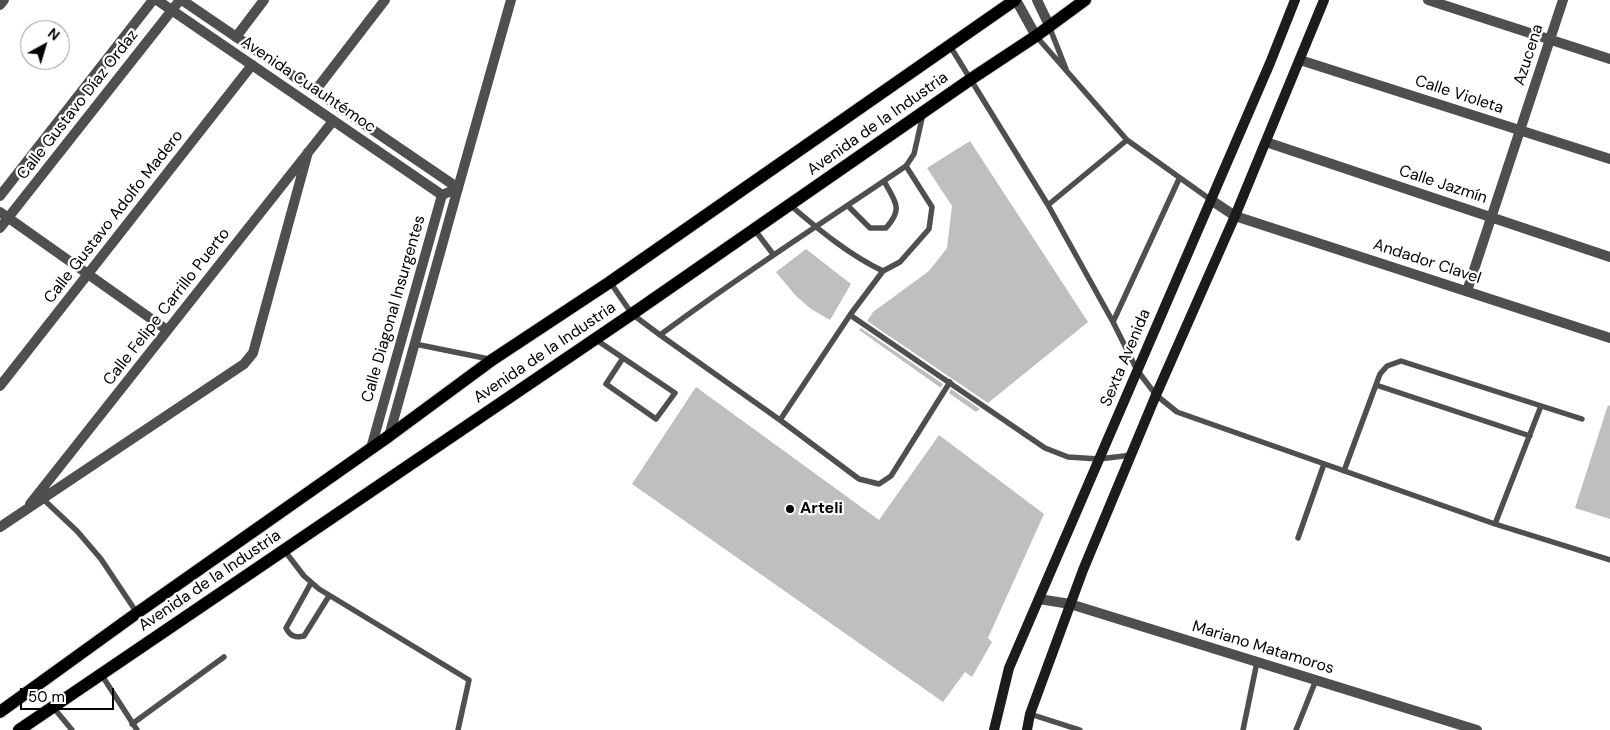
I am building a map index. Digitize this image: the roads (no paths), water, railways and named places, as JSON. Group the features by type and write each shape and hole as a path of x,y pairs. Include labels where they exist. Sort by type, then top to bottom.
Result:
{"main road":[{"name":"Avenida de la Industria","path":"0,712 492,360 610,282 1015,0"},
{"name":"Avenida de la Industria","path":"19,730 632,314 1086,0"},
{"name":"Sexta Avenida","path":"994,730 1009,668 1295,0"},
{"path":"1026,730 1030,714 1083,570 1156,395 1235,216 1324,0"}],"street":[{"path":"0,5 4,0"},
{"name":"Avenida Cuauhtémoc","path":"155,0 442,195"},
{"name":"Calle Gustavo Díaz Ordaz","path":"0,196 155,0"},
{"name":"Avenida Cuauhtémoc","path":"181,0 458,188"},
{"name":"Calle Gustavo Díaz Ordaz","path":"0,228 4,215 181,0"},
{"path":"236,37 264,0"},
{"path":"315,91 384,0"},
{"name":"Calle Diagonal Insurgentes","path":"388,436 511,0"},
{"path":"1015,0 1036,36"},
{"path":"1037,0 1049,25"},
{"path":"1428,0 1610,59"},
{"name":"Azucena","path":"1467,291 1563,0"},
{"name":"Calle Violeta","path":"1300,60 1610,159"},
{"name":"Calle Gustavo Adolfo Madero","path":"0,386 252,65"},
{"path":"320,112 329,100"},
{"name":"Calle Felipe Carrillo Puerto","path":"24,511 333,121"},
{"name":"Calle Jazmín","path":"1266,142 1610,256"},
{"name":"Calle Felipe Carrillo Puerto","path":"0,527 244,364 253,353 308,152"},
{"path":"442,195 458,188"},
{"name":"Calle Diagonal Insurgentes","path":"371,448 442,195"},
{"name":"Andador Clavel","path":"1211,200 1235,216 1610,338"},
{"path":"4,215 167,330"},
{"name":"Mariano Matamoros","path":"1039,599 1070,604 1477,730"}],"lane":[{"path":"1049,25 1067,73"},
{"path":"1036,36 1126,140 1211,200"},
{"path":"950,46 1048,205 1113,322 1137,370 1156,395 1177,412 1495,524 1610,560"},
{"path":"660,335 772,254 817,228 906,166 914,154 923,112"},
{"path":"1048,205 1126,140"},
{"path":"780,420 850,315 883,270 900,262 929,229 932,207 906,166"},
{"path":"1113,322 1179,179"},
{"path":"848,206 870,228 886,228 895,217 897,206 884,181"},
{"path":"790,205 817,228 870,265 883,270"},
{"path":"754,229 772,254"},
{"path":"610,282 632,314 859,479 879,484 891,476 950,382"},
{"path":"850,315 1045,448 1068,457 1099,458 1132,455"},
{"path":"595,339 675,393 656,419 606,384 623,358"},
{"path":"415,344 492,360"},
{"path":"1344,471 1380,374 1387,366 1400,361 1582,419"},
{"path":"1376,385 1530,436"},
{"path":"1495,524 1541,406"},
{"path":"1298,538 1324,464"},
{"path":"43,499 77,531 101,559 137,613"},
{"path":"284,550 312,583 329,596 469,680 458,730"},
{"path":"312,583 286,628 290,635 298,638 304,636 329,596"},
{"path":"132,724 224,657"},
{"path":"1243,730 1257,662"},
{"path":"102,674 137,730"},
{"path":"1296,730 1316,680"},
{"path":"53,707 72,730"},
{"path":"1030,714 1080,730"}],"place":[{"name":"Arteli","path":"790,509"}]}
